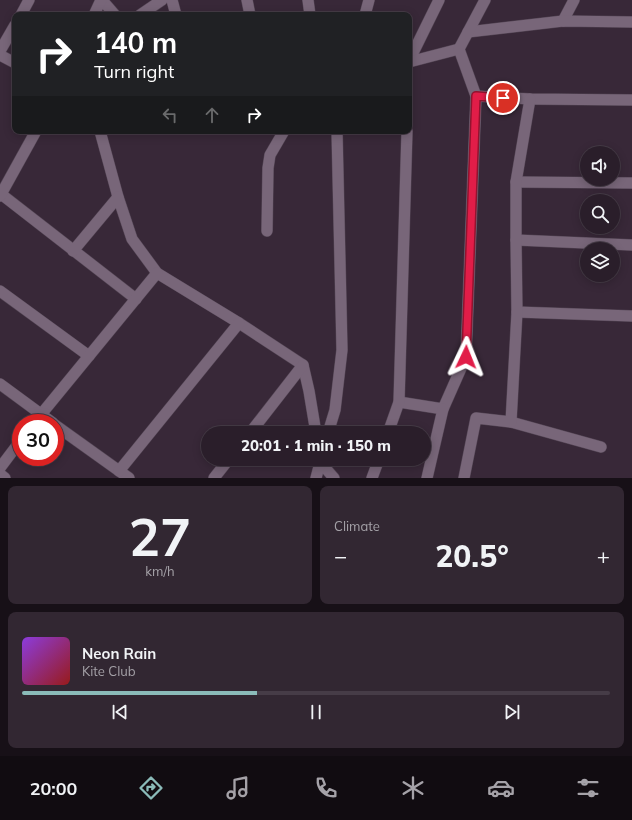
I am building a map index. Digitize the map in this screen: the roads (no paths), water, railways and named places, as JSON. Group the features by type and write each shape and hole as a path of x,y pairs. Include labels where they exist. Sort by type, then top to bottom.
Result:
{"street":[{"path":"22,12 29,0"},
{"path":"95,12 101,0 112,12"},
{"path":"144,12 162,0"},
{"path":"172,0 175,12"},
{"path":"247,0 249,12"},
{"path":"308,0 310,12"},
{"path":"366,12 369,0"},
{"path":"412,55 439,0"},
{"path":"428,478 443,409 466,357 476,96 459,49 484,0"},
{"path":"563,21 574,0"},
{"path":"468,32 563,21 632,22"},
{"path":"0,51 12,30"},
{"path":"412,60 459,49"},
{"path":"0,55 12,61"},
{"path":"476,96 530,99 632,100"},
{"path":"511,422 517,312 516,182 530,99"},
{"path":"34,134 0,195 136,299"},
{"path":"101,134 118,197 132,239 157,273 239,323 303,365 315,426"},
{"path":"267,231 268,168 270,155 282,134"},
{"path":"330,426 335,410 342,350 337,134"},
{"path":"390,426 398,402 407,134"},
{"path":"516,182 632,184"},
{"path":"73,251 118,197"},
{"path":"516,240 632,245"},
{"path":"42,414 157,273"},
{"path":"0,292 89,356"},
{"path":"517,312 632,316"},
{"path":"119,471 239,323"},
{"path":"255,426 303,365"},
{"path":"0,384 33,414"},
{"path":"398,402 443,409"},
{"path":"466,478 476,418 511,422 601,447"},
{"path":"64,431 129,478"},
{"path":"0,468 12,452"},
{"path":"214,478 223,466"},
{"path":"316,478 319,466"},
{"path":"325,466 334,478"},
{"path":"372,478 376,466"},
{"path":"0,474 5,478"}]}
